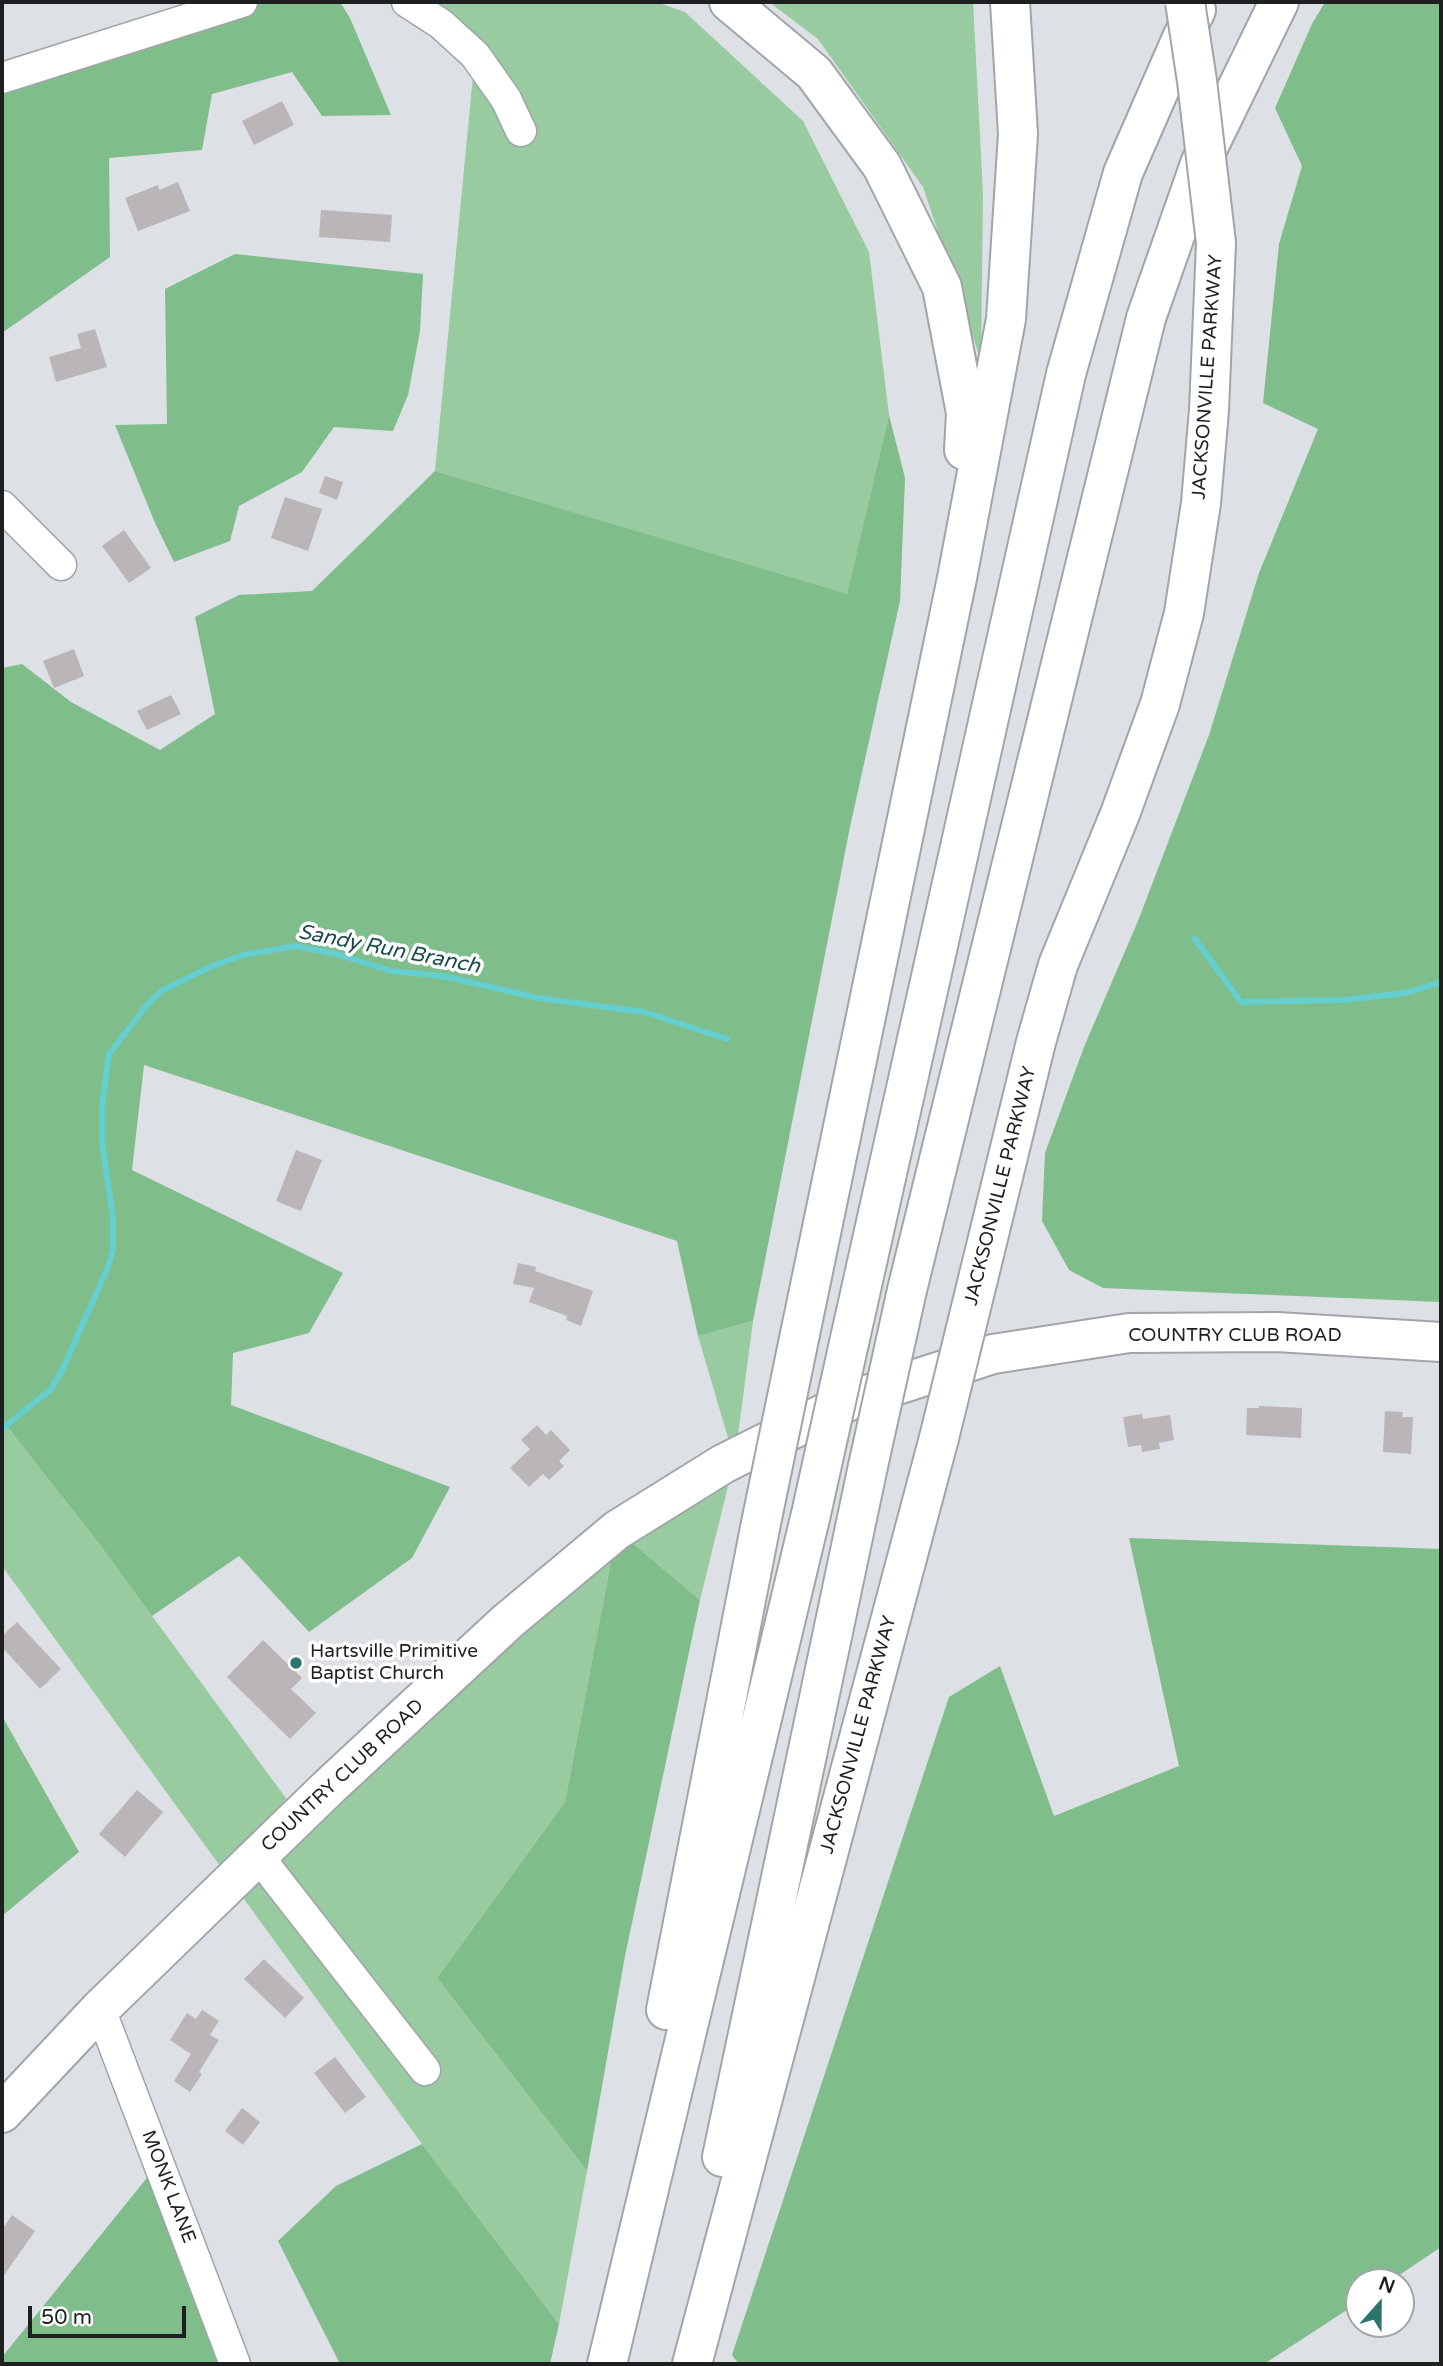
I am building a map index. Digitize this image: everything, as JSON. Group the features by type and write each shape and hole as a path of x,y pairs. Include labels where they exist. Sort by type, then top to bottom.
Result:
{"main road":[{"path":"729,2 814,74 822,84 882,166 942,287 967,413 957,578"},
{"path":"597,2364 760,1528 957,578 1006,318 1018,134 1010,2"},
{"name":"JACKSONVILLE PARKWAY","path":"692,2364 939,1438 1036,1042 1058,965 1120,814 1160,704 1185,613 1201,503 1209,410 1216,243 1185,2"},
{"path":"607,2364 811,1514 1066,374 1123,173 1182,38 1201,2"},
{"path":"678,2364 907,1290 1146,318 1200,164 1279,2"},
{"name":"COUNTRY CLUB ROAD","path":"2,2113 100,2009 330,1786 508,1622 617,1530 723,1464 851,1400 993,1354 1129,1333 1278,1332 1441,1342"}],"street":[{"path":"2,78 242,2"},
{"path":"407,2 440,24 475,55 506,99 521,131"},
{"path":"2,506 61,565"},
{"path":"258,1856 425,2070"},
{"name":"MONK LANE","path":"100,2009 235,2364"}],"green space":[{"path":"242,2 340,2 350,18 391,115 322,116 292,72 212,94 202,150 109,158 110,257 2,333 2,78"},
{"path":"407,2 656,2 685,12 803,121 869,252 889,415 847,595 435,471 475,55"},
{"path":"769,2 973,2 983,194 981,361 923,187 818,39"},
{"path":"1325,2 1441,2 1441,1302 1103,1288 1069,1270 1042,1221 1045,1153 1084,1047 1138,921 1209,735 1259,573 1318,429 1263,403 1279,244 1302,166 1275,108 1312,24"},
{"path":"235,254 423,274 420,331 408,395 393,431 334,427 302,472 239,506 230,541 174,562 115,425 167,424 165,289"},
{"path":"889,415 905,478 900,601 850,827 753,1321 698,1336 677,1241 144,1065 132,1170 343,1273 309,1333 233,1353 231,1405 450,1487 412,1558 309,1632 239,1556 152,1616 2,1420 2,668 22,664 71,702 160,750 215,714 195,617 239,595 312,591 435,471 847,594"},
{"path":"753,1321 735,1458 700,1600 617,1530 734,1458 698,1336"},
{"path":"2,1420 100,1545 299,1816 508,1621 617,1530 565,1802 437,1978 587,2171 559,2324 422,2144 2,1566"},
{"path":"617,1530 700,1600 625,1956 587,2171 437,1978 565,1802"},
{"path":"1129,1538 1441,1549 1441,2247 1410,2268 1345,2268 1345,2311 1264,2364 739,2364 732,2355 949,1697 1000,1666 1054,1816 1179,1766"},
{"path":"2,1716 79,1852 2,1916"},
{"path":"422,2144 559,2324 550,2364 340,2364 278,2241 336,2186"},
{"path":"159,2163 235,2364 2,2364 2,2357"}],"building":[{"path":"282,101 294,125 254,145 242,121"},
{"path":"178,182 190,211 138,231 125,198 158,185 159,190"},
{"path":"321,210 392,215 390,242 319,237"},
{"path":"95,329 107,367 56,382 49,357 81,348 77,334"},
{"path":"325,476 343,482 337,500 319,493"},
{"path":"285,497 322,509 308,551 271,538"},
{"path":"124,530 151,568 129,583 102,546"},
{"path":"74,649 84,676 54,688 43,661"},
{"path":"171,695 181,714 147,730 137,711"},
{"path":"296,1150 322,1160 301,1211 276,1201"},
{"path":"518,1263 536,1267 535,1271 593,1291 581,1326 566,1320 567,1316 529,1302 534,1288 513,1284"},
{"path":"1247,1408 1302,1408 1301,1438 1246,1435"},
{"path":"1385,1411 1403,1412 1402,1417 1413,1417 1411,1454 1383,1452"},
{"path":"1142,1414 1143,1419 1170,1415 1174,1440 1159,1443 1160,1449 1142,1452 1141,1445 1128,1447 1123,1417"},
{"path":"537,1425 546,1435 551,1430 570,1450 559,1461 564,1466 549,1480 543,1474 529,1487 510,1468 530,1449 521,1440"},
{"path":"17,1622 61,1669 40,1689 2,1647 2,1636"},
{"path":"263,1640 302,1678 291,1689 316,1713 290,1739 227,1677"},
{"path":"137,1790 163,1812 125,1857 99,1834"},
{"path":"264,1959 304,1998 285,2018 244,1979"},
{"path":"202,2010 219,2021 210,2035 219,2040 190,2092 174,2081 191,2054 170,2040 187,2013 196,2019"},
{"path":"335,2057 366,2097 345,2113 314,2073"},
{"path":"242,2108 260,2122 243,2145 225,2131"},
{"path":"12,2215 35,2231 2,2278 2,2230"}],"waterway":[{"name":"Sandy Run Branch","path":"1195,939 1241,1002 1343,1000 1406,993 1441,982"},
{"name":"Sandy Run Branch","path":"2,1429 51,1389 62,1371 108,1267 113,1250 113,1217 102,1143 102,1105 109,1054 147,1005 163,990 212,966 243,955 296,946 340,955 391,971 443,976 538,998 644,1012 727,1039"}],"place":[{"name":"Hartsville Primitive Baptist Church","path":"296,1663"}]}
